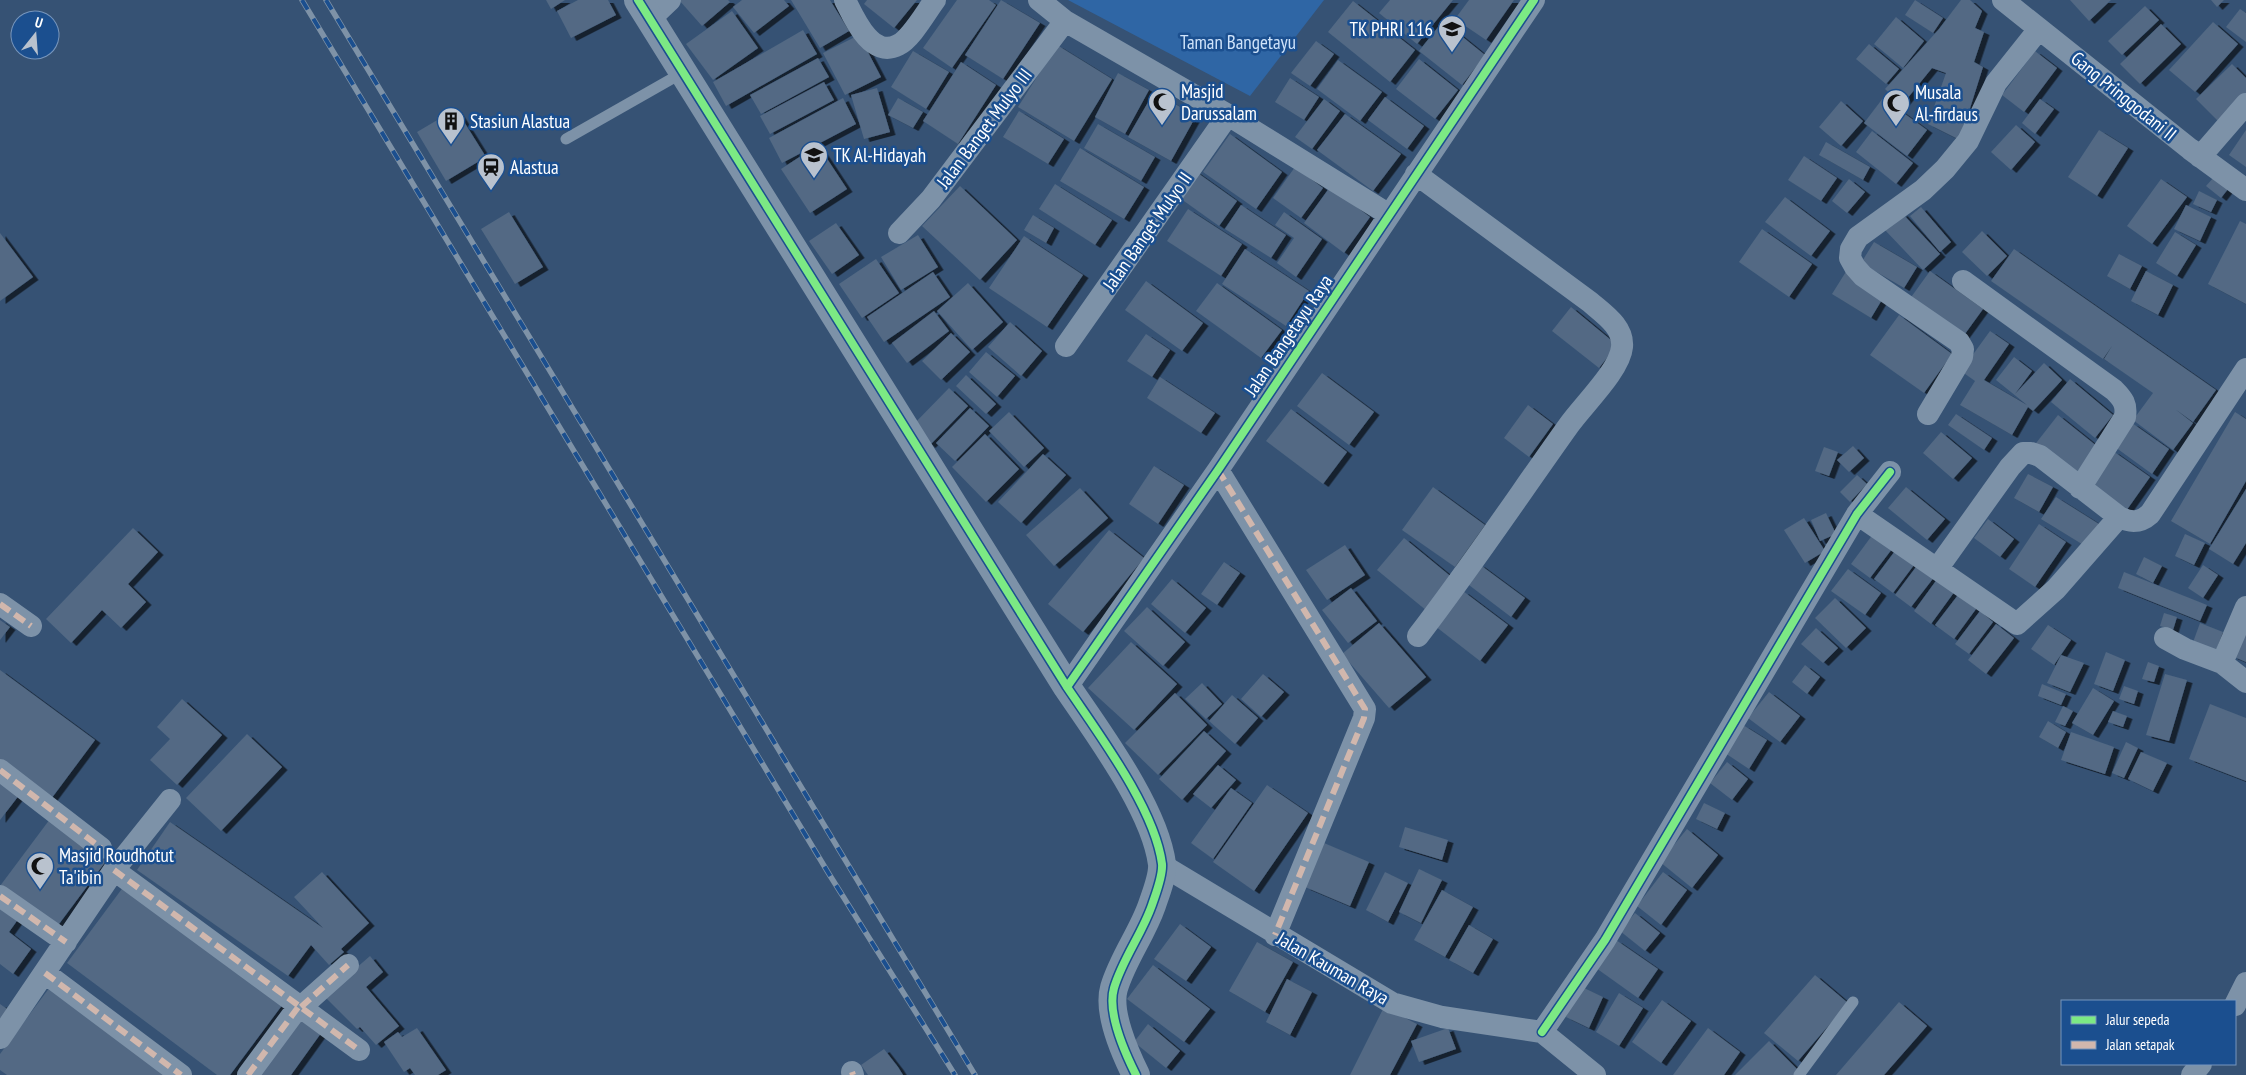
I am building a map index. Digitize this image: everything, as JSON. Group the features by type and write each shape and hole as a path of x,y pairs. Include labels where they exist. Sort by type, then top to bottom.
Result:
{"street":[{"path":"670,0 643,10 1067,687 1116,761 1152,827 1162,866 1145,925 1124,963 1114,990 1114,1019 1136,1075"},
{"path":"845,0 860,28 871,42 883,48 898,46 935,0"},
{"path":"1039,0 1066,21 1228,115 1388,214"},
{"name":"Jalan Bangetayu Raya","path":"1067,687 1218,470 1388,214 1534,0"},
{"name":"Gang Pringgodani II","path":"2003,0 2200,157 2246,190"},
{"name":"Jalan Banget Mulyo III","path":"900,233 931,200 1066,21"},
{"path":"1928,414 1958,364 1963,349 1959,342 1863,276 1850,258 1851,249 1864,231 1923,190 1945,169 1968,142 1988,94 2039,28"},
{"path":"2200,157 2246,104"},
{"name":"Jalan Banget Mulyo II","path":"1066,346 1228,115"},
{"path":"1416,174 1590,302 1610,320 1620,333 1622,346 1620,356 1611,370 1570,424 1485,547 1418,636"},
{"path":"1963,281 2114,390 2124,400 2125,417 2080,488"},
{"path":"1937,569 2010,467 2023,453 2031,452 2040,456 2118,517 2126,521 2136,522 2143,520 2150,514 2246,369"},
{"path":"1218,470 1365,709 1364,718 1274,935"},
{"path":"1595,1075 1542,1032 1605,940 1857,514 1890,472"},
{"path":"1857,514 2016,624 2056,589 2118,517"},
{"path":"0,604 31,626"},
{"path":"2222,663 2246,607"},
{"path":"2165,638 2185,649 2222,663 2246,682"},
{"path":"0,770 101,848"},
{"path":"0,1038 114,870 170,800"},
{"name":"Jalan Kauman Raya","path":"1162,866 1274,935 1392,1003 1442,1017 1542,1032"},
{"path":"114,870 359,1050"},
{"path":"0,896 66,942"},
{"path":"248,1075 300,1006 348,965"},
{"path":"45,973 181,1075"},
{"path":"2236,1003 2246,983"},
{"path":"2192,1075 2200,1065"}],"lane":[{"path":"566,139 682,73"},
{"path":"1799,1075 1853,1002"}],"green space":[{"name":"Taman Bangetayu","path":"1068,0 1324,0 1250,96"}],"building":[{"path":"546,0 565,0 551,9"},
{"path":"578,0 608,0 616,15 571,38 557,11"},
{"path":"679,0 728,0 730,2 702,26"},
{"path":"742,0 784,0 789,6 754,33 733,7"},
{"path":"791,0 830,0 849,31 820,48"},
{"path":"867,0 917,0 894,28 864,4"},
{"path":"957,0 989,0 996,5 952,68 923,48"},
{"path":"1001,0 1040,23 1003,79 965,55"},
{"path":"1390,0 1453,0 1417,44 1379,13"},
{"path":"1469,0 1514,0 1486,40 1455,19"},
{"path":"1915,0 1943,18 1933,33 1905,15"},
{"path":"1961,0 1970,0 1982,11 1975,28 1984,32 1974,62 1983,67 1960,140 1928,124 1946,73 1932,68 1902,105 1885,89 1939,29"},
{"path":"2070,0 2111,0 2089,21"},
{"path":"2211,0 2224,0 2217,7"},
{"path":"1353,1 1415,50 1390,82 1328,32"},
{"path":"2145,6 2159,20 2122,55 2108,41"},
{"path":"2240,9 2246,13 2246,42 2226,27"},
{"path":"732,11 758,48 713,80 686,44"},
{"path":"1896,17 1924,41 1903,68 1874,44"},
{"name":"TK PHRI 116","path":"1443,21 1485,55 1462,85 1419,51"},
{"path":"2213,22 2238,44 2195,92 2169,70"},
{"path":"2161,24 2181,44 2140,84 2120,64"},
{"path":"803,30 817,54 726,106 713,82"},
{"path":"859,35 881,77 845,95 823,53"},
{"path":"1316,41 1334,54 1310,86 1291,73"},
{"path":"1869,44 1899,69 1886,84 1856,59"},
{"path":"1057,45 1112,79 1074,141 1018,107"},
{"path":"913,51 949,72 926,109 891,87"},
{"path":"2035,51 2057,68 2024,112 2002,95"},
{"path":"818,58 829,77 761,114 750,95"},
{"path":"1419,59 1458,90 1435,119 1396,89"},
{"path":"1338,60 1382,92 1360,121 1317,89"},
{"path":"961,62 996,85 958,144 923,121"},
{"path":"2232,64 2246,78 2246,96 2219,122 2196,99"},
{"path":"1118,73 1149,90 1125,134 1095,117"},
{"path":"1290,78 1319,97 1304,120 1275,102"},
{"path":"824,82 834,100 770,134 760,116"},
{"path":"877,88 890,132 864,139 851,95"},
{"name":"Masjid Darussalam","path":"1154,92 1196,116 1171,161 1128,137"},
{"path":"1385,97 1424,126 1407,149 1368,120"},
{"path":"843,98 856,124 782,163 769,138"},
{"path":"898,98 923,112 913,128 888,115"},
{"name":"Musala Al-firdaus","path":"1883,98 1927,130 1907,156 1864,123"},
{"path":"1324,99 1340,111 1312,149 1295,137"},
{"path":"2040,99 2054,109 2035,134 2022,123"},
{"path":"1841,101 1863,121 1841,146 1819,127"},
{"name":"Stasiun Alastua","path":"456,109 486,157 446,181 417,132"},
{"path":"1019,111 1064,139 1048,164 1003,137"},
{"path":"1345,114 1401,154 1373,191 1317,150"},
{"path":"1098,124 1155,157 1141,181 1084,148"},
{"path":"2016,125 2035,142 2011,170 1991,152"},
{"path":"2099,130 2128,148 2097,196 2068,177"},
{"path":"2246,130 2246,167 2229,155"},
{"path":"1872,131 1913,163 1896,184 1856,152"},
{"path":"1230,134 1282,172 1256,209 1203,172"},
{"path":"1826,142 1870,167 1863,180 1819,155"},
{"name":"TK Al-Hidayah","path":"818,145 847,189 810,213 781,169"},
{"path":"1080,148 1144,187 1124,219 1060,181"},
{"path":"1804,156 1837,178 1821,201 1788,180"},
{"path":"1295,167 1323,188 1301,218 1273,198"},
{"path":"1195,171 1237,201 1219,226 1177,196"},
{"path":"2214,177 2228,189 2221,198 2206,186"},
{"path":"1849,179 1865,192 1847,213 1832,201"},
{"path":"2161,179 2187,197 2152,244 2127,226"},
{"path":"1055,184 1112,220 1095,245 1039,209"},
{"path":"960,186 1017,240 980,280 922,226"},
{"path":"1330,187 1370,217 1344,253 1304,223"},
{"path":"2199,191 2217,200 2211,212 2193,204"},
{"path":"1785,197 1830,231 1811,256 1765,222"},
{"path":"1241,205 1286,235 1271,258 1225,229"},
{"path":"2186,205 2211,217 2200,241 2174,229"},
{"path":"1921,207 1951,242 1940,252 1910,216"},
{"path":"1188,209 1242,244 1221,276 1167,241"},
{"path":"509,212 543,267 515,284 481,229"},
{"path":"1284,212 1322,239 1296,277 1277,263 1294,238 1275,225"},
{"path":"1902,213 1940,254 1923,270 1884,229"},
{"path":"1033,215 1054,228 1046,243 1024,230"},
{"path":"2240,221 2246,224 2246,304 2208,284"},
{"path":"836,223 859,255 832,274 809,241"},
{"path":"1762,229 1812,264 1789,297 1739,262"},
{"path":"1982,231 2007,256 1987,276 1962,252"},
{"path":"2175,232 2196,245 2177,276 2156,263"},
{"path":"0,233 33,277 0,301"},
{"path":"918,235 938,267 901,290 881,257"},
{"path":"1024,236 1083,275 1047,327 989,288"},
{"path":"1874,242 1917,267 1904,288 1861,263"},
{"path":"1245,249 1309,291 1286,326 1222,284"},
{"path":"2014,249 2216,390 2193,422 2175,409 2193,423 2173,450 2133,420 2153,393 2104,359 2112,346 2103,359 1991,281"},
{"path":"2119,254 2142,266 2130,289 2107,276"},
{"path":"876,259 899,293 862,318 839,284"},
{"path":"1847,270 1886,293 1871,318 1832,294"},
{"path":"1930,271 1983,309 1962,338 1909,300"},
{"path":"2146,271 2173,285 2158,315 2131,301"},
{"path":"933,272 950,297 884,342 867,317"},
{"path":"1146,281 1203,323 1182,351 1125,310"},
{"path":"968,283 1003,322 972,350 937,311"},
{"path":"1217,283 1282,330 1261,358 1196,311"},
{"path":"1571,307 1617,345 1599,368 1552,331"},
{"path":"934,311 949,331 907,363 892,343"},
{"path":"1899,315 1952,354 1924,393 1870,355"},
{"path":"1010,322 1042,351 1021,376 988,347"},
{"path":"1990,331 2009,344 1984,380 2027,405 1996,380 2014,357 2032,371 2015,394 2044,363 2062,380 2033,411 2028,407 2012,435 1960,405 1975,381 1961,371"},
{"path":"951,333 970,352 941,380 922,361"},
{"path":"1146,334 1170,350 1152,377 1127,361"},
{"path":"986,352 1015,376 997,397 969,372"},
{"path":"1322,373 1374,412 1349,445 1297,406"},
{"path":"966,375 996,404 986,414 956,386"},
{"path":"1160,377 1215,413 1201,433 1147,398"},
{"path":"2070,379 2113,415 2095,438 2051,402"},
{"path":"949,388 968,406 930,445 911,427"},
{"path":"1528,405 1553,424 1529,457 1504,438"},
{"path":"970,408 989,426 955,461 936,443"},
{"path":"1291,409 1347,452 1323,484 1266,441"},
{"path":"1009,412 1044,448 1024,467 989,431"},
{"path":"2235,412 2246,419 2246,481 2210,544 2171,521"},
{"path":"1956,414 1992,438 1984,450 1948,425"},
{"path":"2058,415 2098,447 2072,478 2033,447"},
{"path":"2132,423 2169,449 2152,474 2115,447"},
{"path":"1941,432 1972,458 1953,479 1923,453"},
{"path":"985,434 1019,469 986,502 952,467"},
{"path":"1853,446 1864,458 1849,472 1837,460"},
{"path":"1824,447 1838,452 1829,476 1815,471"},
{"path":"2113,451 2150,477 2126,511 2089,485"},
{"path":"1043,454 1066,475 1021,523 998,502"},
{"path":"1154,466 1184,485 1158,524 1129,504"},
{"path":"2028,474 2053,487 2039,512 2014,498"},
{"path":"1857,475 1867,484 1850,502 1840,492"},
{"path":"1433,487 1485,525 1455,567 1402,530"},
{"path":"1906,487 1945,519 1927,540 1888,508"},
{"path":"1080,488 1108,518 1054,566 1026,535"},
{"path":"2246,489 2246,543 2233,564 2209,549"},
{"path":"2056,497 2099,524 2085,546 2041,519"},
{"path":"1826,513 1836,534 1820,541 1811,520"},
{"path":"1804,518 1825,551 1805,563 1784,530"},
{"path":"1988,519 2014,539 2000,557 1974,538"},
{"path":"2039,524 2066,542 2035,587 2009,569"},
{"path":"133,528 158,552 128,584 146,602 121,628 102,610 71,643 46,619"},
{"path":"1109,530 1144,558 1083,632 1048,604"},
{"path":"1876,530 1895,545 1870,578 1851,564"},
{"path":"2185,534 2205,543 2194,565 2175,556"},
{"path":"1404,538 1454,579 1427,611 1377,570"},
{"path":"1345,545 1365,575 1327,600 1306,570"},
{"path":"1898,547 1917,561 1893,593 1874,579"},
{"path":"2144,557 2162,566 2153,583 2136,574"},
{"path":"1224,562 1240,573 1217,605 1201,594"},
{"path":"1919,563 1935,576 1911,607 1895,595"},
{"path":"1479,564 1525,598 1511,617 1465,582"},
{"path":"2203,565 2218,575 2203,598 2188,588"},
{"path":"1848,569 1881,593 1865,615 1831,591"},
{"path":"2124,572 2207,605 2200,621 2118,588"},
{"path":"1938,578 1955,591 1931,624 1914,611"},
{"path":"1172,579 1206,608 1185,633 1151,604"},
{"path":"1351,588 1377,621 1348,643 1322,610"},
{"path":"1463,591 1508,625 1480,661 1435,626"},
{"path":"1958,595 1976,609 1954,639 1935,625"},
{"path":"1835,598 1866,628 1846,648 1815,618"},
{"path":"1147,607 1185,642 1163,666 1124,631"},
{"path":"1980,611 1993,622 1969,654 1955,644"},
{"path":"2164,613 2177,617 2173,630 2160,626"},
{"path":"0,620 10,627 0,640"},
{"path":"1379,623 1426,677 1389,708 1342,654"},
{"path":"2200,623 2223,632 2215,653 2192,645"},
{"path":"2246,623 2246,662 2232,656"},
{"path":"1996,624 2014,638 1986,674 1968,660"},
{"path":"2048,625 2071,640 2054,665 2031,649"},
{"path":"1816,628 1838,648 1823,663 1801,644"},
{"path":"1131,642 1177,684 1134,730 1088,688"},
{"path":"2106,652 2125,660 2113,691 2094,684"},
{"path":"2061,655 2084,663 2070,692 2047,683"},
{"path":"2148,662 2159,666 2154,682 2142,679"},
{"path":"1805,665 1820,677 1807,694 1792,682"},
{"path":"0,670 95,740 51,799 0,762"},
{"path":"1263,674 1284,692 1261,717 1241,699"},
{"path":"2165,674 2187,680 2169,741 2146,735"},
{"path":"1202,683 1222,704 1206,719 1185,699"},
{"path":"2042,684 2066,694 2061,705 2038,696"},
{"path":"2124,686 2138,691 2134,704 2119,699"},
{"path":"2093,688 2114,701 2093,735 2072,723"},
{"path":"1769,692 1800,716 1780,742 1748,718"},
{"path":"1175,693 1207,725 1158,775 1125,743"},
{"path":"1232,695 1258,718 1235,744 1209,721"},
{"path":"182,699 222,735 177,785 150,760 170,739 157,727"},
{"path":"2210,704 2246,718 2246,781 2189,759"},
{"path":"2063,706 2073,711 2065,726 2055,722"},
{"path":"2113,711 2127,716 2123,727 2108,722"},
{"path":"2048,721 2066,732 2058,748 2039,737"},
{"path":"1743,725 1767,740 1749,769 1725,753"},
{"path":"1204,731 1226,751 1182,800 1159,779"},
{"path":"2071,732 2114,747 2105,774 2061,760"},
{"path":"247,734 282,767 221,831 186,798"},
{"path":"2126,742 2138,748 2124,778 2112,773"},
{"path":"2141,752 2167,763 2153,791 2128,779"},
{"path":"1727,762 1748,779 1732,800 1710,783"},
{"path":"1218,765 1236,780 1211,808 1193,794"},
{"path":"0,780 20,794 0,820"},
{"path":"1267,785 1308,813 1254,891 1213,862"},
{"path":"1231,788 1252,803 1213,859 1191,843"},
{"path":"1704,803 1725,813 1717,829 1696,819"},
{"path":"50,819 106,861 56,928 0,886"},
{"path":"170,822 323,928 294,897 322,872 369,923 341,949 344,952 329,965 311,945 288,976 137,870"},
{"path":"1405,827 1448,840 1442,860 1399,847"},
{"path":"1687,829 1718,855 1692,888 1660,862"},
{"path":"1324,843 1369,862 1350,906 1305,887"},
{"path":"1419,869 1442,880 1421,923 1399,912"},
{"path":"1385,872 1408,883 1388,922 1366,910"},
{"path":"1663,872 1687,890 1661,925 1637,906"},
{"path":"124,886 283,1004 230,1075 217,1075 67,963"},
{"path":"1442,890 1473,907 1445,957 1414,940"},
{"path":"0,905 19,918 9,932 31,949 13,974 0,964"},
{"path":"1635,913 1660,933 1645,951 1620,931"},
{"path":"1180,924 1211,947 1186,981 1154,959"},
{"path":"1469,925 1493,939 1473,973 1449,960"},
{"path":"1616,940 1658,969 1638,998 1596,968"},
{"path":"1257,942 1293,962 1265,1012 1229,991"},
{"path":"370,956 383,972 366,987 399,1026 376,1045 360,1027 357,1029 324,996"},
{"path":"1153,965 1210,1009 1184,1042 1127,999"},
{"path":"1815,975 1848,1003 1798,1061 1764,1033"},
{"path":"1287,979 1312,992 1290,1035 1266,1022"},
{"path":"1580,986 1603,997 1589,1028 1566,1017"},
{"path":"50,987 169,1075 7,1075 0,1070 0,1054"},
{"path":"1619,993 1643,1008 1619,1046 1596,1032"},
{"path":"1662,1000 1691,1021 1661,1063 1632,1042"},
{"path":"1899,1002 1927,1026 1884,1075 1836,1075"},
{"path":"0,1004 10,1011 0,1026"},
{"path":"1384,1007 1417,1024 1390,1075 1350,1075"},
{"path":"299,1011 324,1029 291,1075 253,1075"},
{"path":"1148,1024 1180,1051 1166,1068 1134,1042"},
{"path":"417,1028 446,1070 438,1075 415,1075 410,1068 404,1072 384,1042 398,1032 402,1037"},
{"path":"1448,1028 1456,1049 1419,1062 1411,1041"},
{"path":"1708,1028 1740,1052 1724,1075 1673,1075"},
{"path":"1769,1041 1799,1071 1795,1075 1735,1075"},
{"path":"884,1049 903,1075 868,1075 861,1065"}],"railway":[{"path":"302,0 829,874 955,1075"},
{"path":"326,0 975,1075"}],"marked path":[{"path":"1218,470 1365,709 1364,718 1275,935"},
{"path":"0,604 31,626"},
{"path":"0,770 101,848"},
{"path":"114,870 359,1050"},
{"path":"0,896 66,942"},
{"path":"301,1007 348,965"},
{"path":"45,973 181,1075"},
{"path":"248,1075 299,1006"}],"cycle path":[{"path":"638,0 1067,687 1124,772 1149,820 1162,864 1161,874 1148,916 1122,966 1112,998 1118,1032 1136,1075"},
{"path":"1067,687 1218,470 1534,0"},
{"path":"1542,1032 1605,940 1857,514 1890,472"}],"place":[{"name":"TK PHRI 116","path":"1452,53"},
{"name":"Masjid Darussalam","path":"1162,126"},
{"name":"Musala Al-firdaus","path":"1896,127"},
{"name":"Stasiun Alastua","path":"451,145"},
{"name":"TK Al-Hidayah","path":"814,179"},
{"name":"Alastua","path":"491,191"},
{"name":"Masjid Roudhotut Ta'ibin","path":"40,890"}]}
